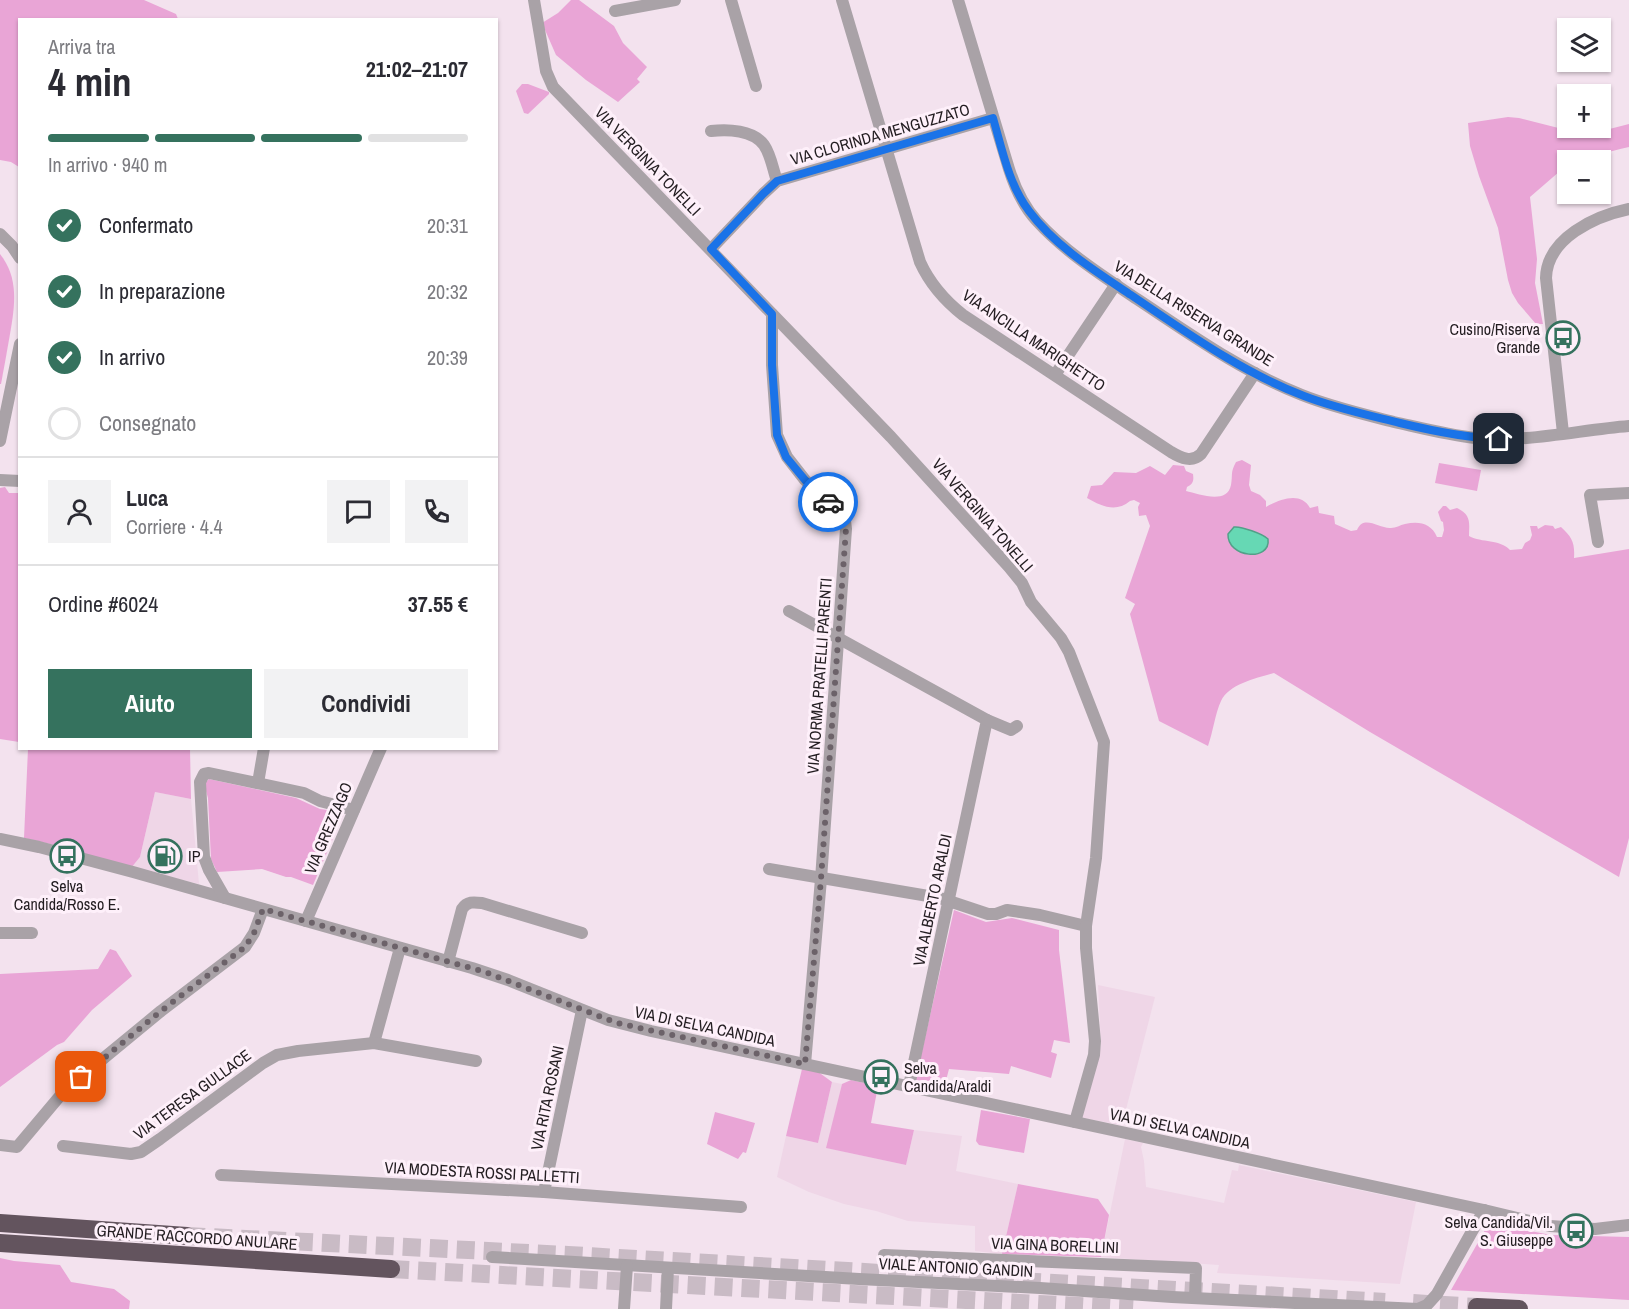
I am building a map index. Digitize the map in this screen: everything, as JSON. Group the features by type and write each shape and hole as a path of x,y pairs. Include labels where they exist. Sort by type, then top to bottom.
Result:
{"highway":[{"name":"GRANDE RACCORDO ANULARE","path":"0,1223 187,1236"},
{"name":"GRANDE RACCORDO ANULARE","path":"0,1243 391,1269"},
{"path":"1477,1307 1519,1309"}],"street":[{"name":"VIA VERGINIA TONELLI","path":"534,0 546,71 553,87 898,445 1009,567 1022,583 1031,602 1061,638 1069,652 1104,742 1096,858 1086,926 1095,1041 1094,1055 1075,1122"},
{"path":"615,11 675,0"},
{"path":"731,0 756,86"},
{"name":"VIA ANCILLA MARIGHETTO","path":"842,0 917,254 933,286 944,298 963,315 1179,457 1191,459 1201,454 1255,373"},
{"name":"VIA DELLA RISERVA GRANDE","path":"958,0 1013,183 1027,209 1036,221 1078,258 1194,336 1255,373 1304,396 1408,425 1477,438 1499,439 1629,426"},
{"name":"VIA DELLA RISERVA GRANDE","path":"963,0 965,21"},
{"name":"VIA CLORINDA MENGUZZATO","path":"711,249 777,181 993,118"},
{"name":"VIA CLORINDA MENGUZZATO","path":"711,131 734,130 759,140 767,151 777,181"},
{"path":"1563,433 1546,278 1548,263 1557,247 1577,231 1599,218 1629,209"},
{"path":"0,234 18,255"},
{"path":"1054,375 1116,284"},
{"name":"VIA NORMA PRATELLI PARENTI","path":"772,314 772,365 777,435 786,457 805,480 840,513 846,525 821,879 805,1064"},
{"path":"0,441 18,354"},
{"path":"0,480 18,481"},
{"path":"1598,542 1590,495 1629,493"},
{"path":"789,611 987,720 1011,730 1017,726"},
{"name":"VIA ALBERTO ARALDI","path":"909,1086 987,720"},
{"path":"258,783 264,750"},
{"name":"VIA GREZZAGO","path":"306,921 380,750"},
{"path":"225,898 208,870 204,857 201,778 204,774 209,773 304,793 320,801 354,810"},
{"name":"VIA DI SELVA CANDIDA","path":"0,839 50,850 225,898 448,962 508,980 628,1026 1550,1226 1595,1229 1629,1225"},
{"path":"769,868 950,901 988,914 1007,910 1086,926"},
{"path":"448,962 462,909 470,903 482,903 582,933"},
{"path":"0,1145 17,1147 65,1090 161,1011 245,947 254,933 263,909"},
{"path":"0,933 32,933"},
{"path":"374,1043 400,948"},
{"name":"VIA RITA ROSANI","path":"544,1192 582,1010"},
{"name":"VIA TERESA GULLACE","path":"63,1146 137,1153 160,1139 272,1057 298,1051 374,1043 476,1061"},
{"name":"VIA MODESTA ROSSI PALLETTI","path":"221,1175 544,1192 741,1207"},
{"name":"VIALE ANTONIO GANDIN","path":"492,1257 1195,1298 1421,1308 1437,1294 1484,1210"},
{"name":"VIA GINA BORELLINI","path":"884,1255 1196,1268 1195,1298"},
{"path":"624,1309 627,1266"},
{"path":"666,1309 668,1268"}],"shaded area":[{"path":"0,0 144,0 176,14 178,18 18,18 18,166 0,160"},
{"path":"571,0 579,0 614,26 623,43 647,67 637,79 640,82 618,102 556,55 542,23 558,13"},
{"path":"522,84 549,92 528,114 524,113 516,91"},
{"path":"1508,117 1519,118 1557,128 1557,138 1611,138 1611,129 1629,124 1629,147 1611,152 1557,150 1557,174 1530,197 1537,259 1535,283 1543,324 1536,324 1512,293 1498,228 1470,146 1468,123"},
{"path":"0,254 10,273 14,292 12,323 1,384 0,384"},
{"path":"1242,460 1251,465 1249,485 1251,491 1266,501 1266,507 1284,499 1296,498 1310,508 1318,506 1319,513 1334,516 1335,524 1351,531 1357,530 1364,523 1395,528 1415,523 1428,526 1437,537 1442,537 1443,522 1438,512 1446,506 1450,510 1457,508 1465,514 1469,520 1469,536 1501,544 1510,550 1522,549 1530,540 1532,535 1530,526 1537,526 1538,529 1545,525 1553,526 1555,529 1561,527 1568,534 1574,548 1574,558 1629,549 1629,838 1619,877 1370,732 1274,673 1237,686 1225,695 1219,706 1208,746 1159,721 1130,614 1135,604 1125,598 1150,526 1146,515 1139,516 1140,503 1134,500 1119,507 1109,507 1087,498 1091,486 1102,485 1114,472 1136,473 1150,466 1165,475 1173,465 1184,466 1186,471 1193,474 1193,482 1186,491 1212,497 1224,495 1231,485 1232,471 1236,462"},
{"path":"1439,463 1481,470 1477,491 1435,483"},
{"path":"5,487 9,493 18,493 18,742 0,739 0,488"},
{"path":"1234,527 1247,529 1265,537 1268,539 1267,546 1256,554 1241,552 1234,548 1228,534"},
{"path":"28,750 190,750 191,799 155,792 140,857 131,868 24,838"},
{"path":"209,779 296,798 320,809 342,812 343,815 313,885 262,869 217,872 211,859 208,798 204,784"},
{"path":"155,792 191,799 199,884 131,868 140,857"},
{"path":"954,910 986,922 1012,918 1059,930 1059,950 1070,1043 1054,1040 1051,1052 1057,1054 1051,1078 1011,1066 1009,1074 949,1069 944,1088 915,1082"},
{"path":"110,949 116,951 132,976 92,1010 64,1042 0,1087 0,974 98,969"},
{"path":"1098,985 1155,997 1122,1125 1081,1118 1101,1046"},
{"path":"802,1069 817,1071 832,1082 818,1143 786,1136"},
{"path":"851,1080 878,1086 871,1123 914,1130 906,1165 826,1148 842,1084"},
{"path":"832,1082 842,1084 827,1148 906,1165 914,1130 962,1136 956,1171 1018,1184 1002,1254 975,1251 975,1226 908,1221 844,1204 809,1192 777,1177 786,1136 818,1143"},
{"path":"981,1110 1030,1119 1024,1153 979,1145 976,1141"},
{"path":"715,1112 755,1123 746,1153 743,1152 738,1159 707,1144"},
{"path":"1125,1139 1143,1143 1141,1147 1146,1187 1224,1203 1232,1170 1238,1171 1239,1165 1416,1202 1400,1284 1217,1273 1219,1265 1101,1257"},
{"path":"1018,1184 1098,1199 1109,1215 1101,1257 1002,1254"},
{"path":"1489,1223 1551,1235 1629,1237 1629,1300 1451,1290"},
{"path":"0,1258 60,1265 71,1282 114,1289 130,1301 129,1309 0,1309"}],"tunnel":[{"path":"187,1236 568,1255 1385,1302"},
{"path":"391,1269 1133,1309"},
{"path":"1413,1303 1477,1307"}],"way so far":[{"path":"81,1077 161,1011 245,947 251,940 263,909 485,972 617,1023 805,1064 821,879 846,529 842,517 828,502"}],"place":[{"name":"Cusino/Riserva Grande","path":"1563,338"},
{"name":"Selva Candida/Rosso E.","path":"67,856"},
{"name":"IP","path":"165,856"},
{"name":"Selva Candida/Araldi","path":"881,1077"},
{"name":"Selva Candida/Vil. S. Giuseppe","path":"1576,1231"}],"route":[{"path":"828,502 805,480 786,457 777,435 772,365 772,314 711,249 777,181 993,118 1013,183 1036,221 1078,258 1203,342 1263,377 1325,403 1408,425 1469,437 1499,439"}]}
